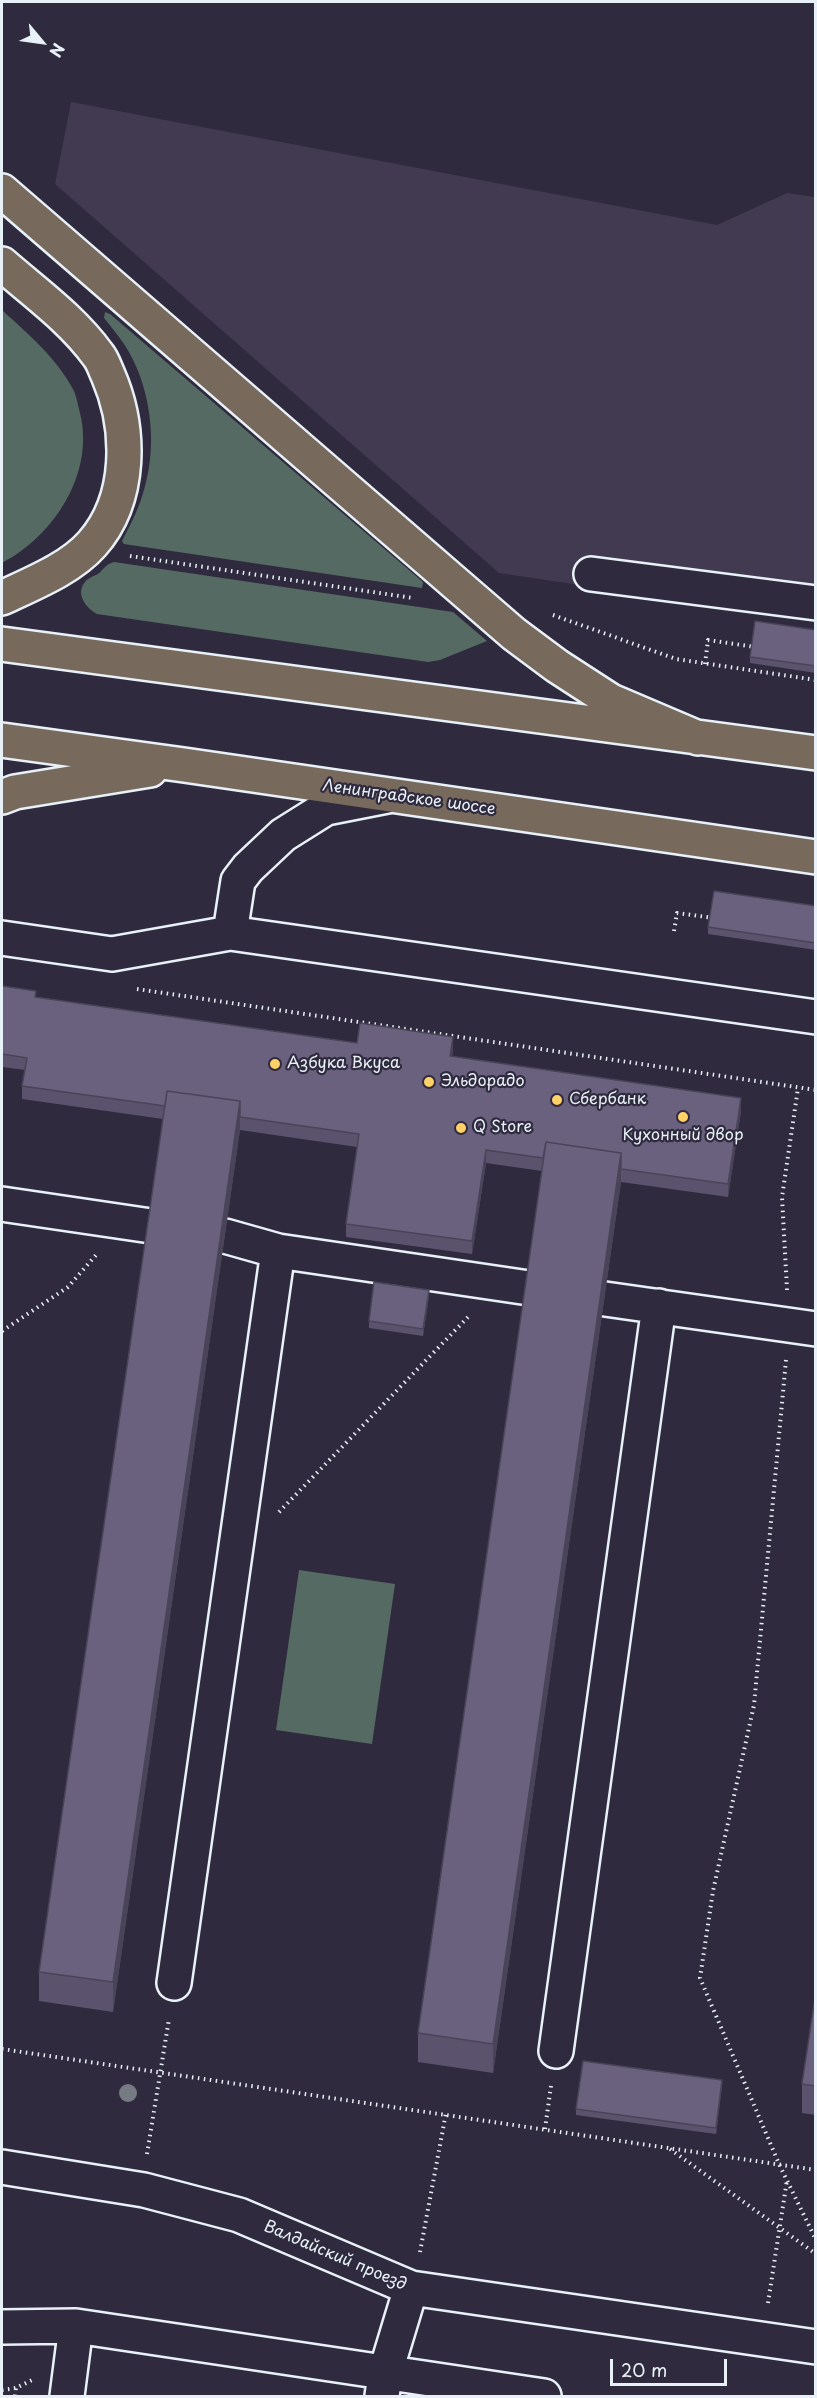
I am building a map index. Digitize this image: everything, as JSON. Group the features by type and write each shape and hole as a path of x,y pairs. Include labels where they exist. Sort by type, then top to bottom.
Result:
{"main road":[{"path":"2,191 514,634 557,666 611,700 698,738"},
{"path":"2,264 75,328 100,356 116,392 124,428 124,467 117,500 103,528 91,545 54,573 2,598"},
{"path":"2,644 816,753"},
{"name":"Ленинградское шоссе","path":"2,740 816,857"},
{"path":"2,797 15,792 184,765"}],"street":[{"path":"591,574 816,603"},
{"path":"230,933 238,881 248,868 283,835 326,808 392,795"},
{"path":"2,938 112,954 230,933 816,1017"},
{"path":"2,1204 138,1224"},
{"path":"225,1236 278,1251 515,1286"},
{"path":"174,1983 278,1251"},
{"path":"605,1299 802,1327"},
{"path":"556,2050 659,1306"},
{"name":"Валдайский проезд","path":"3,2173 144,2190 239,2215 411,2288 816,2347"},
{"path":"384,2385 411,2288"},
{"path":"67,2397 76,2326"},
{"path":"2,2327 76,2326 384,2385 543,2397"}],"path":[{"path":"129,556 416,598"},
{"path":"546,612 676,659 816,680"},
{"path":"705,664 708,640 759,648"},
{"path":"674,932 677,913 717,919"},
{"path":"130,988 816,1090"},
{"path":"798,1088 782,1197 802,1327 754,1705 713,1891 700,1978 779,2164 816,2240"},
{"path":"2,1331 68,1287 138,1224"},
{"path":"276,1515 515,1286"},
{"path":"147,2157 162,2073 174,1983"},
{"path":"2,2049 446,2113 816,2170"},
{"path":"545,2129 556,2050"},
{"path":"420,2253 446,2113"},
{"path":"669,2148 816,2254"},
{"path":"768,2304 787,2179"},
{"path":"15,2397 16,2388"}],"shaded area":[{"path":"71,102 717,225 787,193 815,197 815,620 499,573 55,184"}],"green space":[{"path":"2,310 41,347 67,379 76,396 83,436 76,480 66,500 38,537 2,563"},
{"path":"105,312 423,582 422,588 124,544 122,541 138,508 145,486 149,469 151,432 140,376 124,344 104,318"},
{"path":"114,562 453,612 487,641 440,660 428,662 97,614 83,600 82,587 88,579"},
{"path":"299,1570 395,1584 372,1744 276,1730"}],"building":[{"path":"755,621 816,630 816,666 750,657"},
{"path":"714,891 816,906 816,943 708,927"},
{"path":"2,986 36,991 35,997 357,1043 360,1023 453,1037 450,1056 741,1098 728,1184 621,1169 621,1153 546,1142 543,1158 486,1150 472,1241 346,1224 359,1134 240,1117 240,1101 167,1091 165,1106 22,1086 27,1058 2,1054"},
{"path":"167,1091 240,1101 113,1982 39,1972"},
{"path":"546,1142 621,1153 493,2044 418,2033"},
{"path":"374,1282 429,1290 423,1329 369,1321"},
{"path":"816,1991 816,2086 802,2084"},
{"path":"583,2061 722,2080 716,2128 576,2109"}],"place":[{"name":"Азбука Вкуса","path":"275,1064"},
{"name":"Эльдорадо","path":"429,1082"},
{"name":"Сбербанк","path":"557,1100"},
{"name":"Кухонный двор","path":"683,1117"},
{"name":"Q Store","path":"461,1128"}]}
